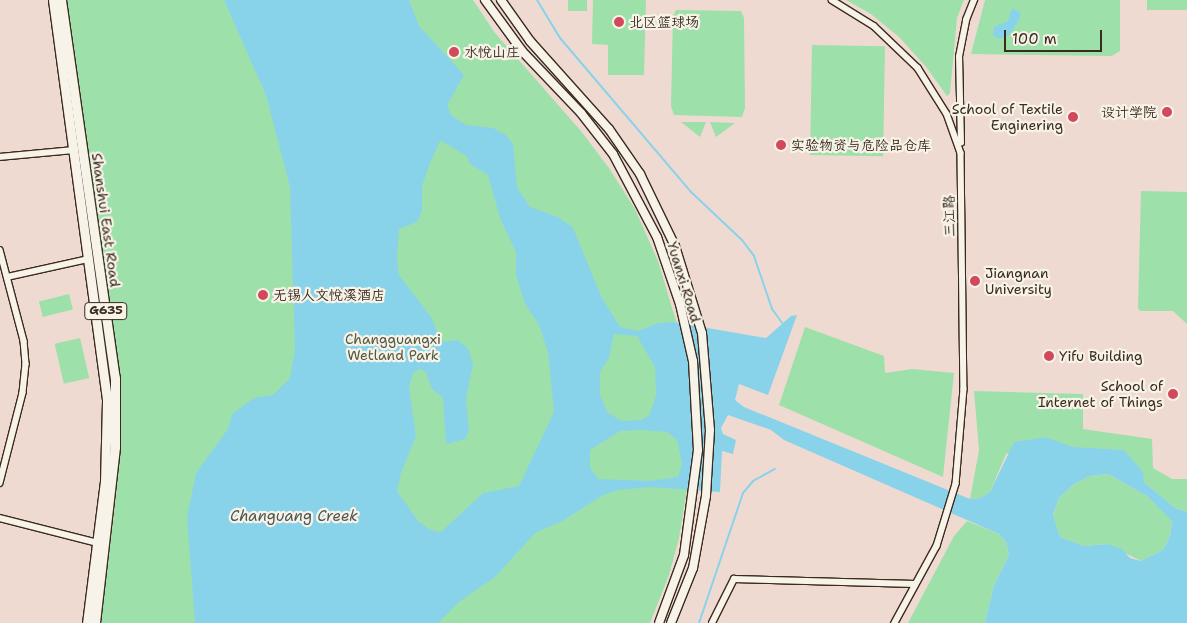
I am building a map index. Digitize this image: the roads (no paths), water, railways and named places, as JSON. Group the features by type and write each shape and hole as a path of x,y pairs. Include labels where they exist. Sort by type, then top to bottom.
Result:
{"highway":[{"name":"Shanshui East Road","path":"52,0 107,401 98,544 87,623"},
{"name":"Shanshui East Road","path":"60,0 115,378 115,447 95,623"}],"main road":[{"name":"Yuanxi Road","path":"486,0 522,51 581,113 613,154 658,237 680,304 693,361 698,450 694,493 684,555 659,623"},
{"name":"Yuanxi Road","path":"501,0 530,41 609,129 640,174 671,238 702,333 710,430 706,496 693,568 671,623"}],"street":[{"name":"三江路","path":"832,0 874,26 918,68 947,114 961,152 964,389 956,484 946,523 895,623"},
{"path":"961,152 959,57 966,20 974,0"},
{"path":"0,157 74,150"},
{"path":"0,250 24,341 26,364 23,393 0,483"},
{"path":"6,277 88,259"},
{"path":"0,518 98,544"},
{"path":"712,623 734,579 915,584"}],"water":[{"name":"Changuang Creek","path":"224,0 409,0 419,26 464,75 447,105 451,115 466,125 493,128 506,135 513,144 517,187 530,207 558,217 573,228 602,298 620,327 638,331 658,323 673,322 766,338 791,316 797,315 768,395 739,384 735,400 744,407 970,499 980,498 990,492 1014,442 1046,437 1073,447 1124,450 1143,472 1144,482 1175,508 1187,512 1187,623 985,623 994,585 1009,555 1006,542 999,534 784,440 771,430 728,415 721,428 723,434 736,440 733,454 722,451 720,492 651,487 618,490 603,495 564,520 535,533 495,577 459,602 438,623 195,623 187,517 196,473 228,429 232,414 254,398 273,395 290,378 295,350 290,187 266,95","holes":["452,136 460,141 470,164 488,175 500,218 516,252 516,275 525,304 539,325 548,352 554,412 519,486 483,493 441,532 430,530 418,521 397,491 401,473 416,436 409,387 413,373 420,369 426,372 432,389 443,398 446,444 465,439 469,431 466,399 473,364 468,349 458,340 445,342 439,336 431,317 399,275 397,258 399,229 417,222 422,211 422,186 440,141","614,334 637,336 655,367 656,395 650,414 642,420 621,421 607,412 600,395 600,372 609,358","620,431 667,432 677,440 682,463 678,477 650,481 598,479 590,467 590,450","1108,474 1147,496 1172,521 1170,536 1163,550 1141,561 1130,558 1122,549 1107,544 1084,546 1060,537 1053,515 1059,498 1074,484 1090,476"]},
{"path":"1012,8 1021,13 1019,20 1009,35 1000,39 993,35 994,27 1008,21"}],"waterway":[{"path":"537,0 560,38 691,192 742,240 754,256 772,309 782,323"},
{"path":"436,131 476,155"},
{"path":"699,623 743,493 753,481 775,469"}],"place":[{"name":"北区篮球场","path":"619,22"},
{"name":"水悦山庄","path":"454,52"},
{"name":"设计学院","path":"1167,112"},
{"name":"School of Textile Enginering","path":"1073,117"},
{"name":"实验物资与危险品仓库","path":"781,145"},
{"name":"Jiangnan University","path":"975,281"},
{"name":"无锡人文悦溪酒店","path":"263,295"},
{"name":"Yifu Building","path":"1049,356"},
{"name":"School of Internet of Things","path":"1173,394"}],"park label":[{"name":"Changguangxi Wetland Park","path":"393,348"}]}
